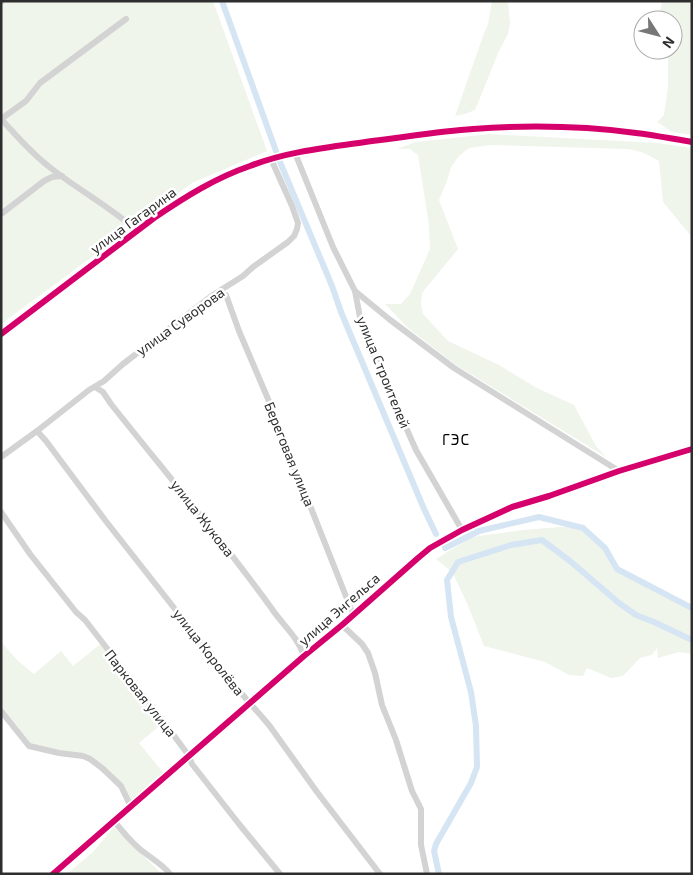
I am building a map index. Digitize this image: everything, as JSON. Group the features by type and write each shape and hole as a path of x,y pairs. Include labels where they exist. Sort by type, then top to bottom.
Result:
{"street":[{"path":"126,19 40,83 26,101 1,119 5,127 32,152 138,231"},
{"name":"улица Гагарина","path":"1,334 180,200 207,184 248,166 271,159 320,149 450,131 492,128 601,129 636,132 692,142"},
{"name":"улица Строителей","path":"295,153 333,247 356,290 362,328 416,450 462,530"},
{"name":"улица Суворова","path":"1,457 82,395 104,381 123,364 223,293 229,285 294,236 298,229 298,224 271,159"},
{"path":"1,214 44,181 52,177 62,176"},
{"path":"356,290 388,319 454,368 619,471"},
{"name":"Береговая улица","path":"223,293 271,406 353,614"},
{"name":"улица Жукова","path":"95,387 103,392 246,573 293,636 304,656"},
{"name":"улица Королёва","path":"36,431 46,441 182,618 208,655 269,725 317,792 380,874"},
{"name":"улица Энгельса","path":"53,874 430,548 462,530 512,507 692,449"},
{"name":"Парковая улица","path":"1,512 30,554 76,612 85,620 164,722 189,756 192,764 221,802 280,874"},
{"path":"342,625 362,644 375,673 382,705 396,740 412,791 421,809 422,845 427,874"},
{"path":"1,711 29,746 90,759 121,786 131,806"},
{"path":"114,821 125,835 144,853 164,867 170,874"}],"shaded area":[{"path":"1,1 213,1 267,151 192,183 1,324"},
{"path":"492,1 508,1 510,23 508,34 475,110 455,116 488,24"},
{"path":"662,1 692,1 692,135 672,132 657,122 664,115 668,87 668,60 683,60 683,10 661,10"},
{"path":"489,134 657,143 692,148 692,237 663,202 659,161 644,153 629,149 490,145 469,148 459,156 451,167 439,200 458,249 422,293 421,305 423,314 448,341 499,365 535,387 574,405 596,446 606,457 456,365 408,328 385,304 401,304 410,294 430,249 429,225 418,155 410,149 397,149 416,142"},
{"path":"573,526 583,528 605,548 617,569 692,608 692,654 679,652 658,658 657,648 652,655 640,658 623,676 611,678 587,668 583,676 569,675 545,662 484,646 452,572 436,559 472,537"},
{"path":"1,642 18,661 34,674 61,651 73,666 102,643 164,722 139,743 166,776 131,807 121,786 90,759 29,746 1,711"},
{"path":"114,827 162,874 67,874 93,852"}],"waterway":[{"path":"222,1 276,151"},
{"path":"280,162 341,312 436,534"},
{"path":"445,548 479,531 539,517 583,528 605,548 617,569 692,608"},
{"path":"439,874 434,851 436,844 471,783 477,767 476,726 471,692 451,617 447,580 458,562 511,545 542,540 636,615 692,640"}],"cycle path":[{"path":"1,334 154,218 200,189 225,176 265,161 295,153 326,148 436,133 514,127 596,129 692,142"},
{"path":"53,874 430,548 462,530 512,507 692,449"}],"district":[{"name":"ГЭС","path":"456,439"}]}
